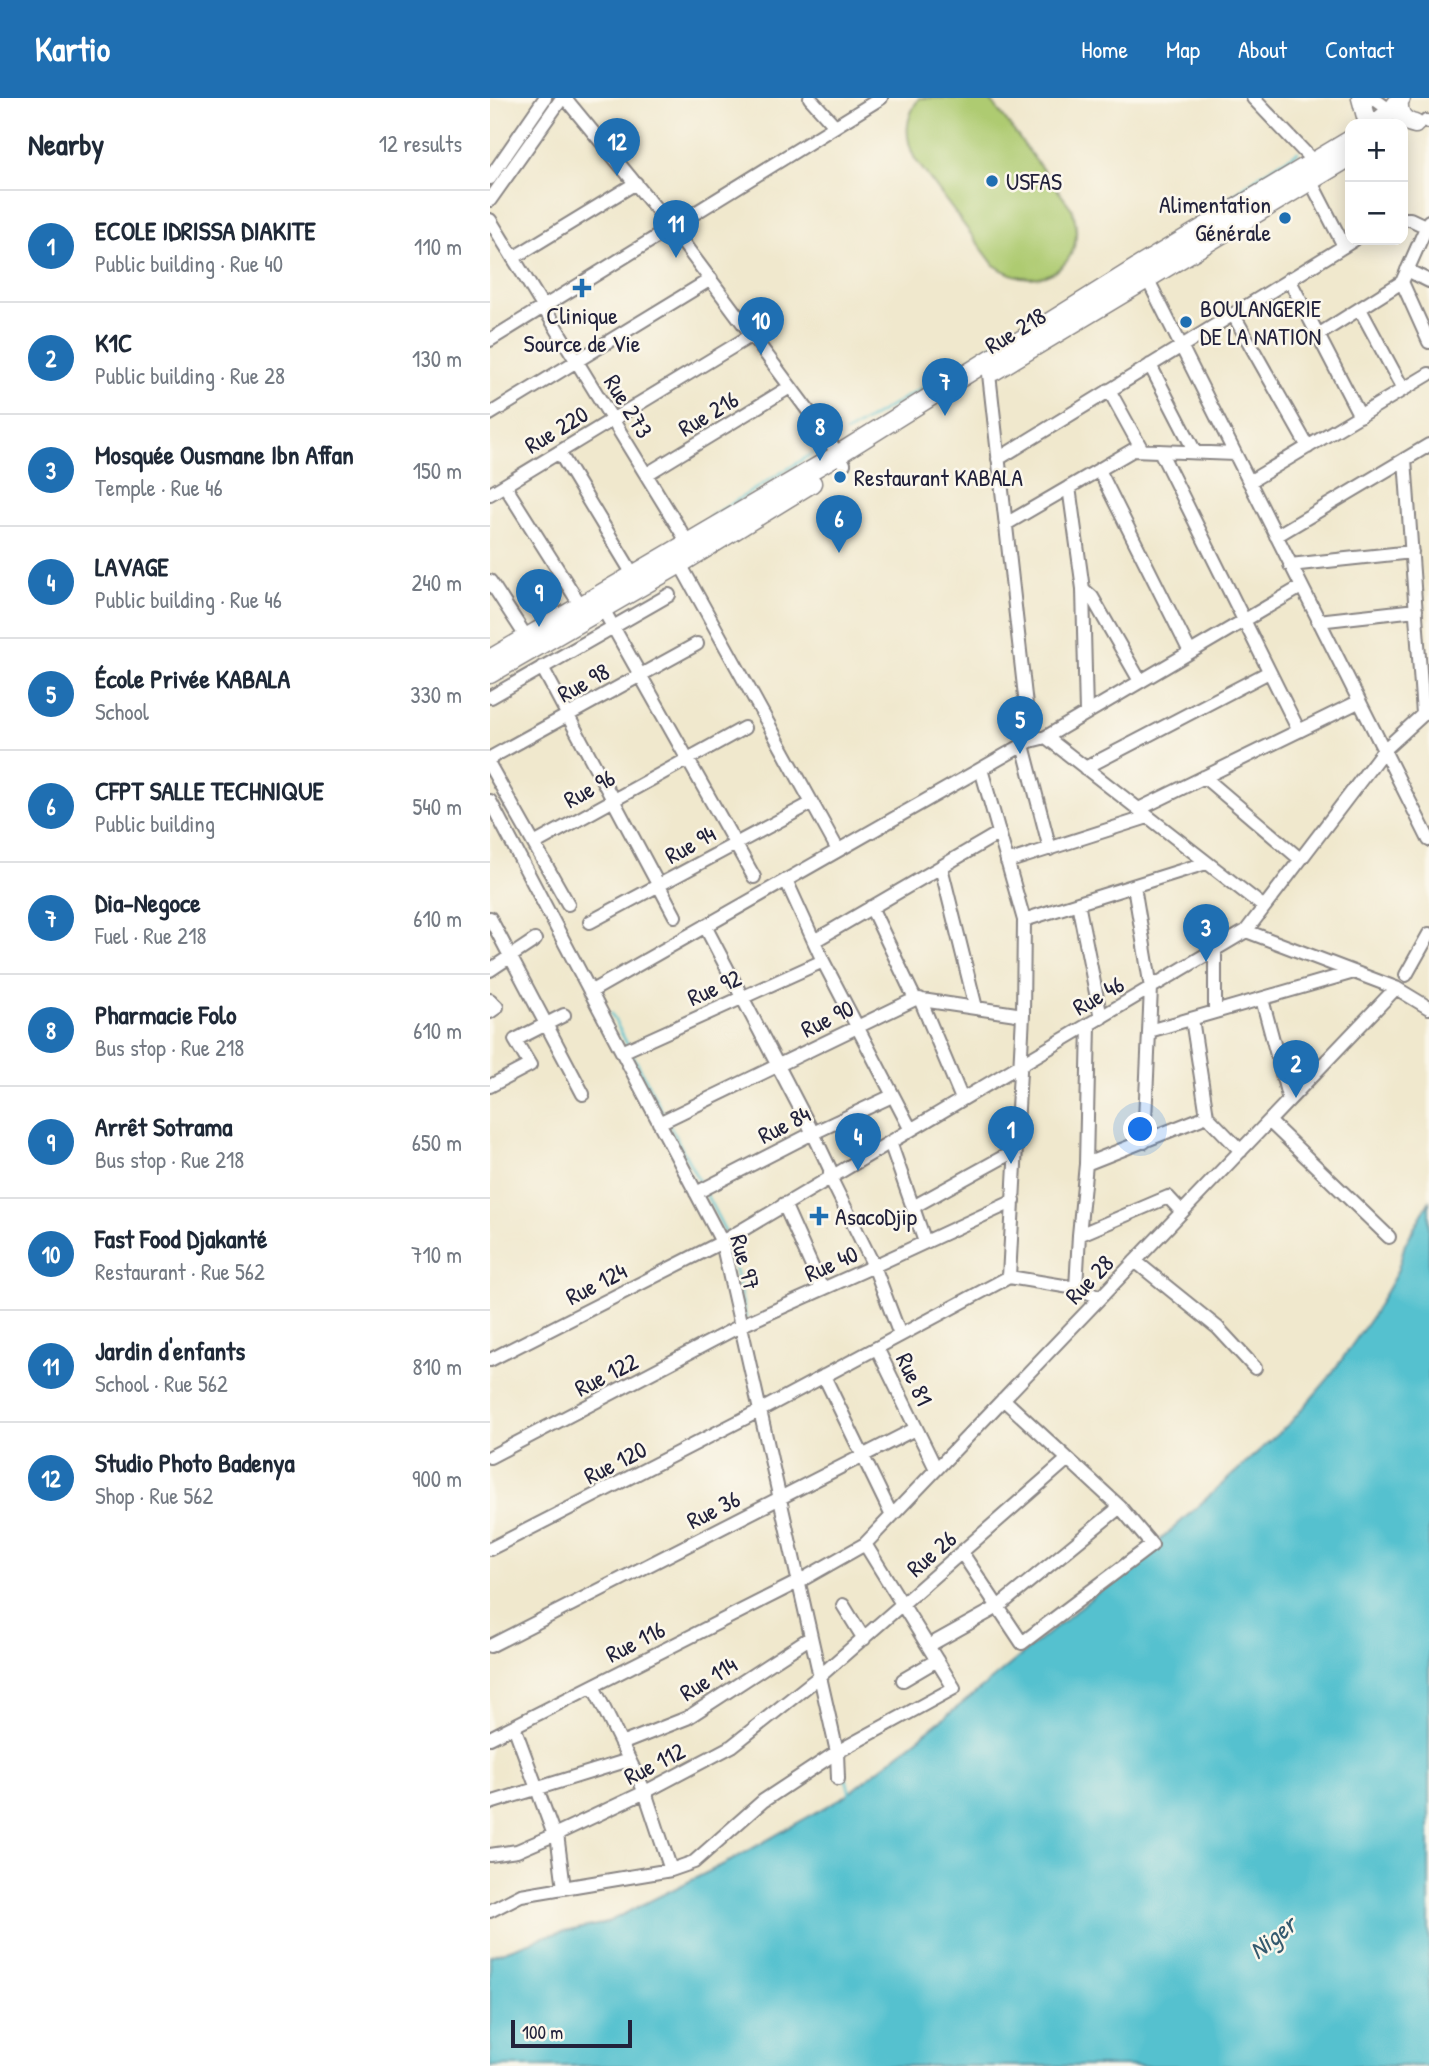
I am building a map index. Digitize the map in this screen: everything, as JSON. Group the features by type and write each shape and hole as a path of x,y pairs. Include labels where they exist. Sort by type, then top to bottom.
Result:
{"highway":[{"path":"1362,98 1367,119"},
{"path":"1144,272 1345,143"},
{"name":"Rue 218","path":"490,674 680,564 842,459 1144,272 1345,160"},
{"name":"Rue 218","path":"490,659 688,543 842,459 989,374 1144,272"}],"street":[{"path":"490,178 545,98"},
{"path":"490,200 563,98 672,228 842,459"},
{"path":"810,98 835,126"},
{"path":"490,340 881,98"},
{"path":"1253,98 1313,161"},
{"path":"1373,98 1411,116"},
{"path":"1310,180 1345,237"},
{"path":"513,258 636,183"},
{"path":"1318,334 1360,309 1404,276 1428,224 1408,219"},
{"name":"Rue 273","path":"490,220 688,543"},
{"path":"998,459 1346,245"},
{"path":"1144,272 1429,840"},
{"path":"1404,276 1429,281"},
{"path":"1404,276 1429,342"},
{"path":"490,414 711,279"},
{"path":"1289,279 1360,416"},
{"path":"1360,309 1403,390"},
{"path":"1233,314 1308,447"},
{"name":"Rue 220","path":"490,495 752,334"},
{"path":"1150,365 1195,452"},
{"path":"989,374 1027,743 1050,849"},
{"path":"1249,482 1429,374"},
{"name":"Rue 216","path":"647,474 790,387"},
{"path":"1109,390 1142,450"},
{"path":"1276,537 1429,445"},
{"path":"1006,524 1133,450 1235,454"},
{"path":"1160,451 1299,731"},
{"path":"559,452 634,576"},
{"path":"1405,459 1426,711"},
{"path":"1099,470 1190,652"},
{"path":"505,486 582,606"},
{"path":"1069,487 1083,589 1086,713"},
{"path":"1290,565 1412,552"},
{"path":"680,564 838,850"},
{"path":"490,581 527,638"},
{"path":"590,992 1027,743 1045,737 1301,587"},
{"path":"1083,589 1092,597 1140,681"},
{"path":"491,696 670,595"},
{"path":"603,609 754,877"},
{"path":"1318,621 1416,610"},
{"name":"Rue 98","path":"490,758 696,644"},
{"path":"542,667 675,916"},
{"path":"1085,768 1269,672"},
{"path":"1007,862 1050,849 1143,813 1204,778 1359,702"},
{"name":"Rue 46","path":"722,1242 1246,932 1383,751 1426,711"},
{"name":"Rue 96","path":"534,844 744,728"},
{"path":"1045,737 1264,907"},
{"path":"490,766 568,904"},
{"path":"981,769 1024,920 1021,1063 1009,1277 1076,1288 1101,1297"},
{"path":"1204,778 1300,859"},
{"name":"Rue 94","path":"590,922 812,803"},
{"name":"Rue 97","path":"492,808 590,992 627,1049 702,1190 722,1242 740,1326 764,1408 779,1499 837,1752 838,1779"},
{"path":"814,941 999,833"},
{"path":"1024,920 1206,863"},
{"path":"941,867 976,1008"},
{"path":"786,880 823,961 911,1130"},
{"path":"1134,886 1151,988 1144,1142"},
{"path":"1078,903 1101,1018"},
{"path":"872,907 918,999 962,1099"},
{"path":"490,918 583,1094"},
{"path":"705,926 813,1133 830,1170 830,1177 874,1266 900,1335"},
{"path":"1246,932 1396,988 1429,1008"},
{"path":"1406,975 1429,934"},
{"path":"490,970 535,940"},
{"path":"1215,950 1215,1012"},
{"name":"Rue 92","path":"627,1049 823,961"},
{"path":"1149,1031 1354,972"},
{"name":"Rue 28","path":"798,1581 864,1544 1396,988"},
{"path":"918,999 1023,1014"},
{"name":"Rue 90","path":"664,1120 918,999"},
{"path":"1262,999 1289,1100"},
{"path":"490,1000 497,1007 490,1012"},
{"path":"490,1086 530,1065 515,1040 564,1015"},
{"path":"1192,1018 1207,1116 1241,1151"},
{"path":"1076,1288 1086,1164 1089,1024"},
{"name":"Rue 84","path":"702,1190 892,1096"},
{"path":"1086,1164 1207,1116"},
{"path":"1269,1121 1389,1237"},
{"path":"890,1142 925,1242"},
{"path":"913,1207 1016,1150"},
{"path":"1079,1235 1168,1197 1182,1212"},
{"name":"Rue 40","path":"740,1326 1014,1200"},
{"path":"784,1204 822,1289"},
{"name":"Rue 124","path":"490,1360 722,1242"},
{"path":"1135,1261 1218,1328 1255,1368"},
{"name":"Rue 120","path":"490,1549 764,1408 1009,1277"},
{"name":"Rue 122","path":"490,1457 740,1326"},
{"name":"Rue 81","path":"877,1348 915,1429"},
{"path":"824,1376 892,1516"},
{"path":"962,1553 1022,1643 1152,1545 1120,1507 1003,1399"},
{"path":"915,1429 936,1469"},
{"name":"Rue 36","path":"490,1646 915,1429"},
{"name":"Rue 26","path":"820,1676 1068,1459"},
{"path":"928,1646 998,1607 1120,1507"},
{"path":"490,1911 521,1895 671,1870 694,1862 763,1801 837,1752 954,1688 864,1544"},
{"name":"Rue 116","path":"490,1738 798,1581"},
{"path":"843,1605 863,1639"},
{"name":"Rue 114","path":"621,1744 687,1717 811,1637"},
{"path":"903,1679 937,1660"},
{"name":"Rue 112","path":"490,1855 517,1851 556,1835 732,1746 820,1676"},
{"path":"593,1686 645,1792 671,1870"},
{"path":"514,1726 556,1835 564,1888"},
{"path":"490,1803 629,1760"}],"green space":[{"path":"919,98 988,98 992,102 1072,209 1076,228 1074,245 1068,259 1058,270 1029,278 1012,274 994,265 915,159 909,143 908,128 911,113"}],"water":[{"name":"Niger","path":"1429,1202 1429,2066 490,2066 490,1956 549,1935 606,1923 730,1861 845,1796 973,1695 1145,1554 1292,1421 1328,1379 1371,1318 1397,1272 1405,1244"}],"waterway":[{"path":"1206,216 1259,176 1298,152"},
{"path":"846,433 1042,316"},
{"path":"710,517 823,447"},
{"path":"611,1013 627,1044"},
{"path":"632,1053 664,1115"},
{"path":"669,1124 702,1187"},
{"path":"705,1192 726,1233"},
{"path":"729,1243 746,1318"},
{"path":"843,1766 850,1794"}],"place":[{"name":"Studio Photo Badenya","path":"617,176"},
{"name":"USFAS","path":"992,181"},
{"name":"Alimentation Générale","path":"1285,218"},
{"name":"Jardin d'enfants","path":"676,258"},
{"name":"Clinique Source de Vie","path":"582,288"},
{"name":"BOULANGERIE DE LA NATION","path":"1186,322"},
{"name":"Fast Food Djakanté","path":"761,355"},
{"name":"Dia-Negoce","path":"945,416"},
{"name":"Pharmacie Folo","path":"820,461"},
{"name":"Restaurant KABALA","path":"840,477"},
{"name":"CFPT SALLE TECHNIQUE","path":"839,553"},
{"name":"Arrêt Sotrama","path":"539,627"},
{"name":"École Privée KABALA","path":"1020,754"},
{"name":"Mosquée Ousmane Ibn Affan","path":"1206,962"},
{"name":"K1C","path":"1296,1098"},
{"name":"ECOLE IDRISSA DIAKITE","path":"1011,1164"},
{"name":"LAVAGE","path":"858,1171"},
{"name":"AsacoDjip","path":"819,1216"}]}
